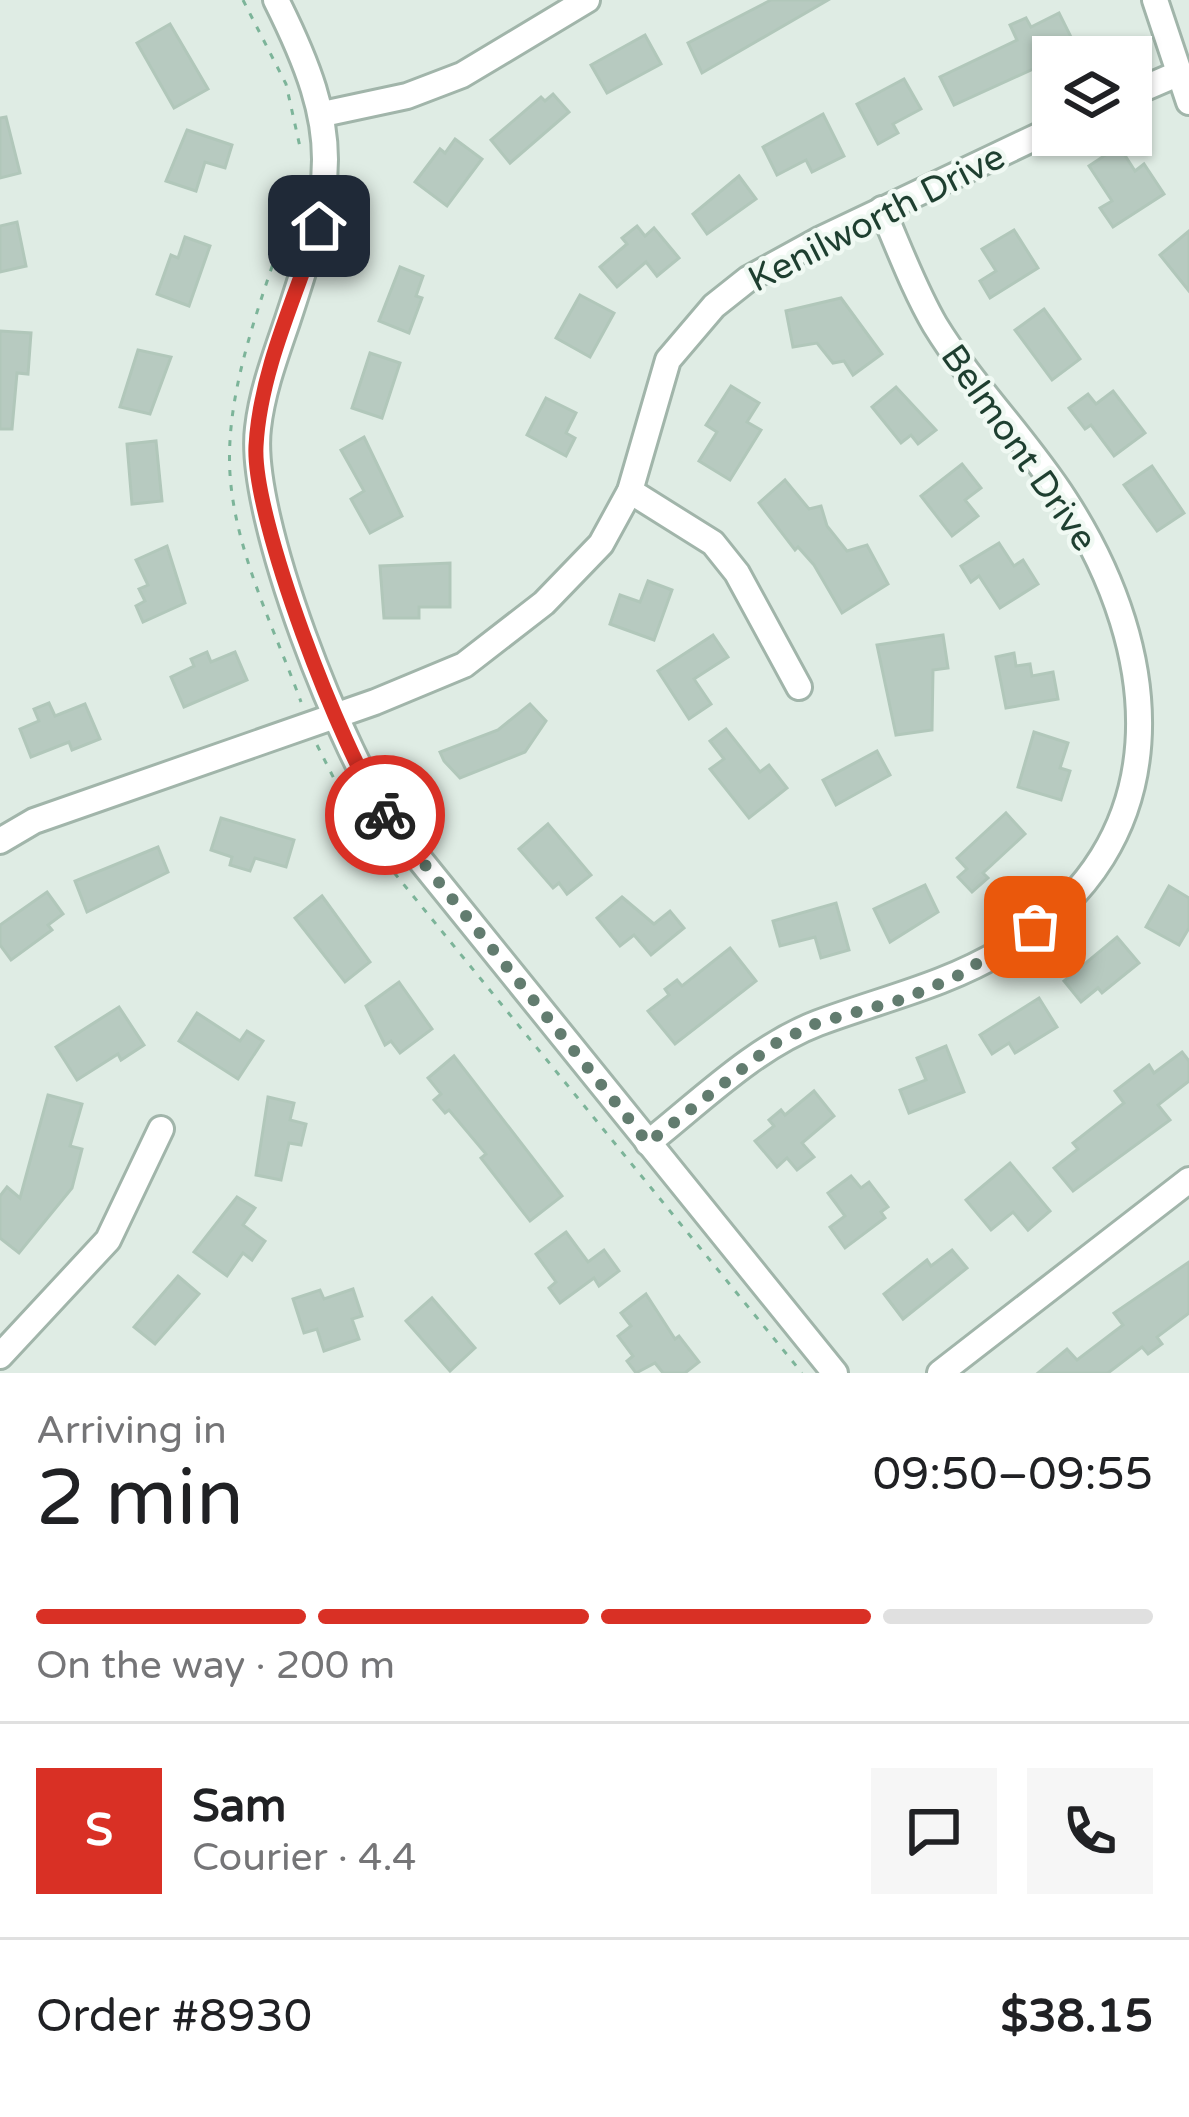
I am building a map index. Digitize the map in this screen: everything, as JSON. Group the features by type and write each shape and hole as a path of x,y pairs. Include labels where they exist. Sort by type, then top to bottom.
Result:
{"street":[{"path":"276,0 312,72 323,114 327,187 261,405 256,463 267,526 337,715 362,776 396,830 835,1373"},
{"path":"323,114 407,96 462,75 586,0"},
{"path":"1155,0 1175,75 1189,102"},
{"path":"1152,85 1175,75"},
{"name":"Kenilworth Drive","path":"0,841 34,821 337,715 464,664 544,603 601,544 630,491 668,360 688,330 748,279 1032,139"},
{"name":"Belmont Drive","path":"648,1143 774,1044 817,1023 904,999 1007,948 1063,906 1099,865 1126,813 1141,709 1134,650 1114,590 1065,500 935,324 882,209"},
{"path":"630,491 713,543 737,573 799,688"},
{"path":"0,1356 108,1240 160,1129"},
{"path":"940,1373 1189,1180"}],"path":[{"path":"316,742 361,832 802,1373"}],"building":[{"path":"771,0 828,0 702,73 688,43"},
{"path":"1059,13 1070,36 1032,36 1032,70 954,105 940,77 1017,40 1010,25 1026,18 1031,27"},
{"path":"170,24 208,89 174,108 137,43"},
{"path":"645,35 661,64 607,93 591,65"},
{"path":"904,79 921,109 893,124 898,133 878,144 857,104"},
{"path":"553,94 569,112 510,163 491,140 541,97 545,101"},
{"path":"823,114 844,156 812,172 806,160 777,175 763,147"},
{"path":"6,117 20,173 0,178 0,118"},
{"path":"187,130 232,145 225,168 205,162 196,191 166,181"},
{"path":"455,139 482,159 447,206 415,182 440,149 445,153"},
{"path":"1104,156 1125,156 1135,171 1144,164 1164,194 1113,227 1100,208 1112,201 1089,166"},
{"path":"739,176 756,199 707,234 693,214"},
{"path":"17,222 26,266 0,272 0,226"},
{"path":"637,226 645,236 654,228 679,258 657,276 646,262 617,287 600,267 627,244 622,238"},
{"path":"1014,230 1038,268 990,298 980,281 996,271 982,249"},
{"path":"1189,231 1189,291 1160,255"},
{"path":"185,237 210,246 189,306 157,294 171,255 178,258"},
{"path":"400,267 423,276 416,296 422,298 409,333 379,321"},
{"path":"580,295 614,313 590,357 556,338"},
{"path":"841,298 882,354 853,375 844,361 833,363 817,343 793,347 786,311"},
{"path":"1044,309 1080,359 1052,380 1015,330"},
{"path":"0,331 31,333 28,374 17,373 12,429 0,429"},
{"path":"138,350 171,357 150,414 120,407"},
{"path":"370,353 400,363 382,418 352,408"},
{"path":"731,386 759,403 747,422 761,430 730,480 699,461 717,432 706,425"},
{"path":"896,387 936,430 918,444 911,435 901,443 872,407"},
{"path":"1113,391 1145,433 1114,456 1091,425 1085,429 1069,408 1088,394 1096,404"},
{"path":"546,398 576,413 566,433 575,438 566,456 527,435"},
{"path":"364,437 402,516 370,533 351,499 364,491 341,450"},
{"path":"156,441 162,501 132,504 127,444"},
{"path":"962,464 981,488 965,500 978,516 952,536 921,496"},
{"path":"1152,466 1184,513 1157,531 1124,485"},
{"path":"785,480 809,509 821,506 827,526 847,551 867,545 888,584 842,613 814,565 798,547 795,550 759,503"},
{"path":"999,543 1014,566 1023,560 1038,584 1000,608 979,576 971,582 961,566"},
{"path":"167,546 185,603 143,622 136,606 145,601 139,589 148,585 136,560"},
{"path":"450,563 450,607 419,607 419,618 384,618 380,566"},
{"path":"648,581 672,590 654,640 610,624 620,595 640,602"},
{"path":"713,635 728,657 694,679 711,704 689,719 658,671"},
{"path":"943,635 948,668 933,670 932,730 896,735 877,645"},
{"path":"207,652 211,662 235,652 247,680 184,707 171,677 194,666 191,659"},
{"path":"1014,653 1016,666 1030,664 1032,676 1053,672 1058,699 1006,708 996,657"},
{"path":"49,703 55,716 85,704 100,739 72,750 69,742 31,757 20,729 39,721 34,709"},
{"path":"530,704 546,721 525,752 460,778 444,761 440,752 498,730"},
{"path":"726,729 760,772 769,765 787,788 749,818 710,769 724,759 710,741"},
{"path":"1034,732 1068,743 1060,768 1070,771 1061,800 1018,787"},
{"path":"877,751 890,775 836,805 823,780"},
{"path":"1006,813 1025,834 983,873 988,878 972,892 958,877 967,869 957,858"},
{"path":"221,818 294,840 286,867 255,858 250,871 230,865 232,857 211,850"},
{"path":"548,824 591,875 567,894 559,883 553,888 519,849"},
{"path":"158,847 168,872 87,912 75,881"},
{"path":"925,885 938,912 890,942 874,909"},
{"path":"1169,886 1189,898 1189,928 1179,945 1146,927"},
{"path":"47,892 63,914 48,925 52,930 11,960 0,945 0,925"},
{"path":"322,896 370,962 345,982 295,918"},
{"path":"622,897 654,924 670,911 684,928 651,955 634,935 620,946 597,918"},
{"path":"836,903 849,950 821,958 815,937 780,946 773,921"},
{"path":"1117,937 1139,963 1102,993 1098,988 1081,1002 1064,981"},
{"path":"730,948 756,981 675,1044 648,1011 669,995 665,989 677,980 682,986"},
{"path":"399,982 432,1029 400,1053 391,1041 385,1045 366,1006"},
{"path":"1039,998 1057,1027 1015,1053 1009,1043 992,1054 980,1035"},
{"path":"119,1007 144,1045 121,1060 118,1054 77,1080 56,1047"},
{"path":"197,1013 240,1041 247,1031 263,1041 238,1079 179,1041"},
{"path":"946,1046 964,1092 909,1113 900,1090 926,1080 917,1058"},
{"path":"1182,1052 1189,1061 1189,1081 1158,1105 1170,1120 1073,1191 1054,1168 1078,1149 1073,1143 1124,1103 1115,1091 1149,1065 1154,1073"},
{"path":"454,1056 562,1196 530,1221 481,1158 486,1154 449,1110 445,1113 434,1100 441,1094 428,1078"},
{"path":"814,1091 834,1116 802,1143 814,1157 797,1170 787,1158 777,1167 755,1141 774,1126 769,1120 781,1110 785,1115"},
{"path":"48,1095 82,1104 70,1146 82,1149 72,1188 19,1253 0,1238 0,1196 7,1187 20,1198"},
{"path":"268,1097 294,1103 290,1120 306,1124 301,1145 289,1143 281,1180 256,1175"},
{"path":"1010,1163 1050,1211 1028,1230 1013,1212 991,1230 966,1200"},
{"path":"851,1176 861,1188 869,1182 888,1207 881,1212 885,1218 845,1248 830,1227 845,1216 828,1193"},
{"path":"237,1197 255,1208 243,1225 265,1241 252,1260 243,1253 227,1276 194,1252"},
{"path":"566,1232 588,1262 604,1250 619,1271 599,1286 594,1278 560,1303 549,1288 556,1282 536,1254"},
{"path":"952,1250 967,1268 903,1319 884,1294 927,1260 931,1266"},
{"path":"1189,1262 1189,1313 1157,1337 1162,1344 1148,1354 1142,1347 1108,1373 1038,1373 1067,1349 1077,1360 1123,1325 1114,1313"},
{"path":"178,1276 199,1294 155,1344 134,1327"},
{"path":"353,1289 362,1316 352,1319 359,1339 324,1351 317,1329 304,1333 293,1299 320,1290 324,1299"},
{"path":"646,1294 675,1339 679,1336 699,1362 685,1373 663,1373 655,1363 636,1373 627,1361 633,1356 618,1336 631,1326 621,1313"},
{"path":"432,1298 475,1348 450,1371 406,1321"}],"way so far":[{"path":"385,815 648,1143 774,1044 817,1023 904,999 957,976 1035,927"}],"route":[{"path":"319,226 261,405 256,463 261,504 284,574 362,776 385,815"}]}
